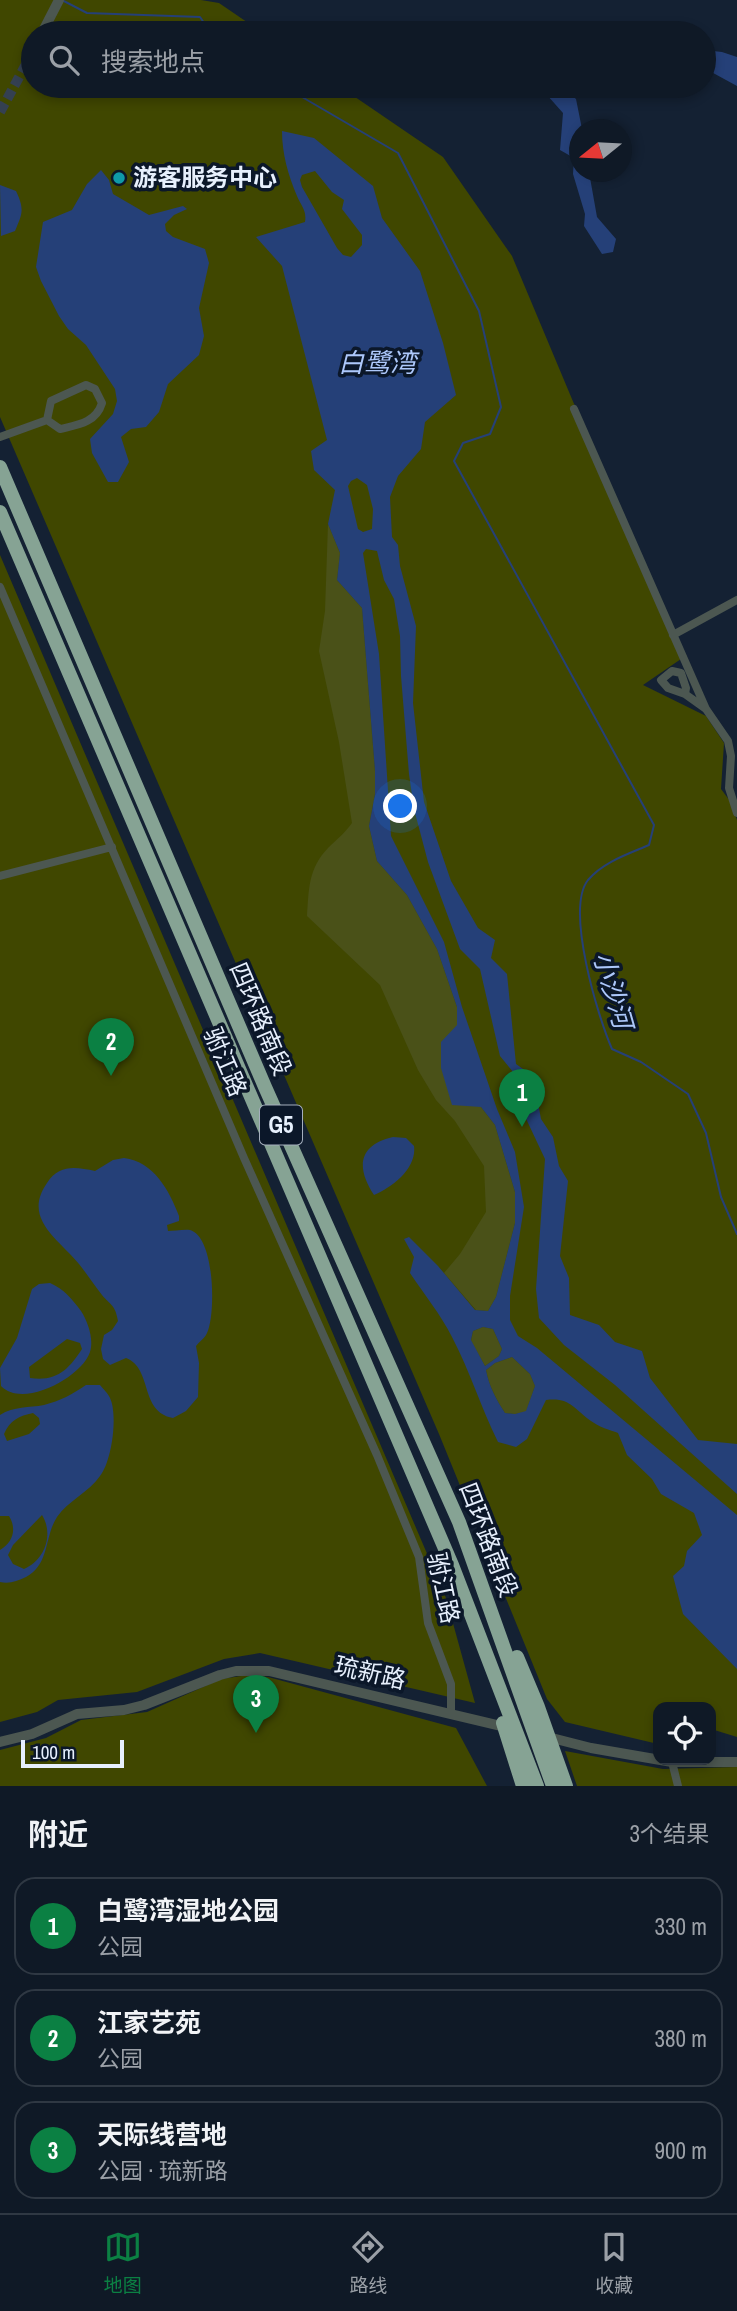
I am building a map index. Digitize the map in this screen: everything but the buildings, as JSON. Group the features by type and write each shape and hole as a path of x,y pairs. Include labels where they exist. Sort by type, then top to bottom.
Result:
{"highway":[{"name":"四环路南段","path":"0,467 281,1124 459,1522 553,1786"},
{"name":"四环路南段","path":"0,512 452,1565 537,1786"},
{"path":"459,1522 538,1707 566,1786"},
{"path":"452,1565 523,1786"}],"street":[{"path":"47,21 59,0"},
{"path":"86,385 95,389 102,403 99,412 87,422 60,429 47,420 51,401 86,385"},
{"path":"574,410 706,709 727,741 731,756 729,788 737,813"},
{"path":"0,437 47,420"},
{"name":"驸江路","path":"0,587 244,1158 377,1455 419,1557 428,1623 451,1684 451,1714"},
{"path":"673,635 737,600"},
{"path":"685,694 706,709"},
{"path":"0,876 112,847"},
{"name":"琉新路","path":"0,1742 32,1734 77,1714 134,1709 220,1675 249,1670 269,1671 591,1748 653,1759"},
{"name":"琉新路","path":"716,1762 737,1762"},
{"path":"673,1765 678,1786"}],"green space":[{"path":"0,0 201,0 219,3 245,21 21,21 21,98 357,98 443,157 512,256 681,659 643,685 706,716 724,743 721,789 730,801 737,820 737,1737 716,1731 716,1702 653,1702 653,1743 565,1722 547,1699 439,1434 0,417"},
{"path":"328,524 340,553 337,580 362,608 375,771 375,794 369,826 377,861 407,895 437,949 457,1007 457,1025 481,1107 495,1125 515,1192 515,1223 496,1297 488,1311 476,1310 444,1273 460,1254 486,1212 484,1166 455,1121 436,1100 418,1070 380,985 307,916 313,872 321,856 352,823 339,742 319,651 325,611"},
{"path":"0,555 446,1598 475,1703 260,1653 224,1659 137,1692 58,1700 37,1712 0,1722"},
{"path":"483,1327 493,1329 502,1349 499,1356 485,1366 471,1341 473,1331"},
{"path":"512,1357 530,1374 535,1386 526,1412 515,1414 505,1413 493,1392 486,1370 495,1363"},
{"path":"248,1675 268,1677 456,1728 487,1786 0,1786 0,1750 46,1738 81,1720 147,1712 221,1679"},
{"path":"565,1751 663,1769 737,1767 737,1786 577,1786"}],"water":[{"path":"716,51 737,57 737,86 716,75"},
{"path":"550,98 575,98 580,119 569,119 569,155 560,150 563,113"},
{"name":"白鹭湾","path":"282,131 314,138 373,186 382,218 420,271 456,395 425,422 421,449 398,476 390,497 392,537 398,545 400,566 416,626 413,703 424,802 451,881 478,928 495,940 491,958 507,974 516,1064 533,1076 541,1119 553,1137 559,1166 568,1181 560,1256 569,1278 570,1315 599,1325 615,1342 642,1351 650,1378 698,1440 737,1444 737,1494 615,1385 564,1345 539,1318 536,1289 545,1159 521,1108 513,1072 500,1056 480,969 460,949 428,862 414,809 409,774 400,636 394,599 384,580 377,551 366,549 363,553 379,654 391,836 444,942 462,1007 497,1109 515,1152 524,1207 510,1296 510,1320 518,1336 537,1348 737,1515 737,1669 683,1614 673,1576 684,1566 687,1551 702,1535 694,1513 661,1494 652,1479 627,1455 618,1433 594,1423 561,1400 546,1400 527,1439 516,1447 498,1442 452,1337 410,1273 414,1257 404,1239 409,1237 475,1310 488,1311 496,1297 515,1223 515,1192 495,1125 481,1107 452,1105 441,1068 441,1042 457,1025 457,1007 437,949 407,895 377,861 369,826 375,794 375,771 362,608 337,580 340,553 328,524 335,490 314,470 311,451 327,440 282,266 256,237 305,222 304,211 288,172","holes":["315,171 332,192 344,200 342,209 362,235 362,245 351,257 343,255 337,248 302,187 302,175","357,478 367,485 373,509 372,529 363,532 358,529 348,486","483,1327 493,1329 502,1349 499,1356 485,1366 471,1340 473,1331","512,1357 530,1374 535,1386 526,1411 505,1413 493,1392 486,1370 495,1363"]},
{"path":"101,170 109,180 113,194 149,215 183,206 187,209 174,215 165,224 166,231 173,237 205,249 209,263 199,308 204,336 199,355 168,384 159,412 146,427 131,429 121,437 129,462 118,482 108,482 92,453 90,439 113,414 117,401 115,389 86,345 68,329 59,316 36,267 43,222 72,210 87,184"},
{"path":"575,182 591,182 597,217 616,239 613,252 602,254 584,226 585,214"},
{"path":"0,185 16,191 21,203 21,216 15,231 1,236"},
{"path":"393,1137 406,1138 414,1146 412,1162 396,1182 374,1195 364,1176 364,1159 373,1146"},
{"path":"124,1158 144,1165 159,1179 179,1216 179,1221 167,1225 168,1231 190,1230 198,1236 209,1261 212,1310 207,1333 196,1346 199,1363 198,1397 186,1411 173,1418 155,1408 134,1363 126,1358 110,1365 103,1359 101,1349 104,1335 112,1330 118,1321 116,1311 79,1264 53,1237 41,1218 40,1196 57,1173 68,1168 95,1171 113,1160"},
{"path":"50,1283 59,1288 81,1311 90,1331 90,1352 76,1371 51,1387 23,1394 11,1392 1,1386 0,1368 17,1338 32,1289 39,1284","holes":["67,1339 80,1343 82,1349 67,1368 48,1378 30,1378 29,1367"]},
{"path":"86,1385 100,1385 109,1396 112,1406 114,1415 108,1460 95,1482 57,1517 43,1558 34,1572 16,1581 0,1582 0,1550 8,1543 13,1530 9,1516 0,1516 0,1415 16,1409 50,1403","holes":["33,1413 39,1418 40,1424 29,1434 7,1441 4,1434 9,1425 19,1417","42,1515 47,1530 42,1553 24,1569 13,1564 8,1555 13,1545"]}],"waterway":[{"path":"62,0 87,13 200,17 203,21"},
{"name":"小沙河","path":"304,98 398,153 479,311 501,407 490,434 463,443 454,461 654,825 649,845 601,868 588,880 582,894 582,938 592,989 612,1049 641,1062 688,1094 706,1133 721,1197 737,1234"}],"tunnel":[{"path":"0,112 21,74"}],"place":[{"name":"游客服务中心","path":"119,178"},
{"name":"江家艺苑","path":"111,1076"},
{"name":"白鹭湾湿地公园","path":"522,1127"},
{"name":"天际线营地","path":"256,1733"}]}
